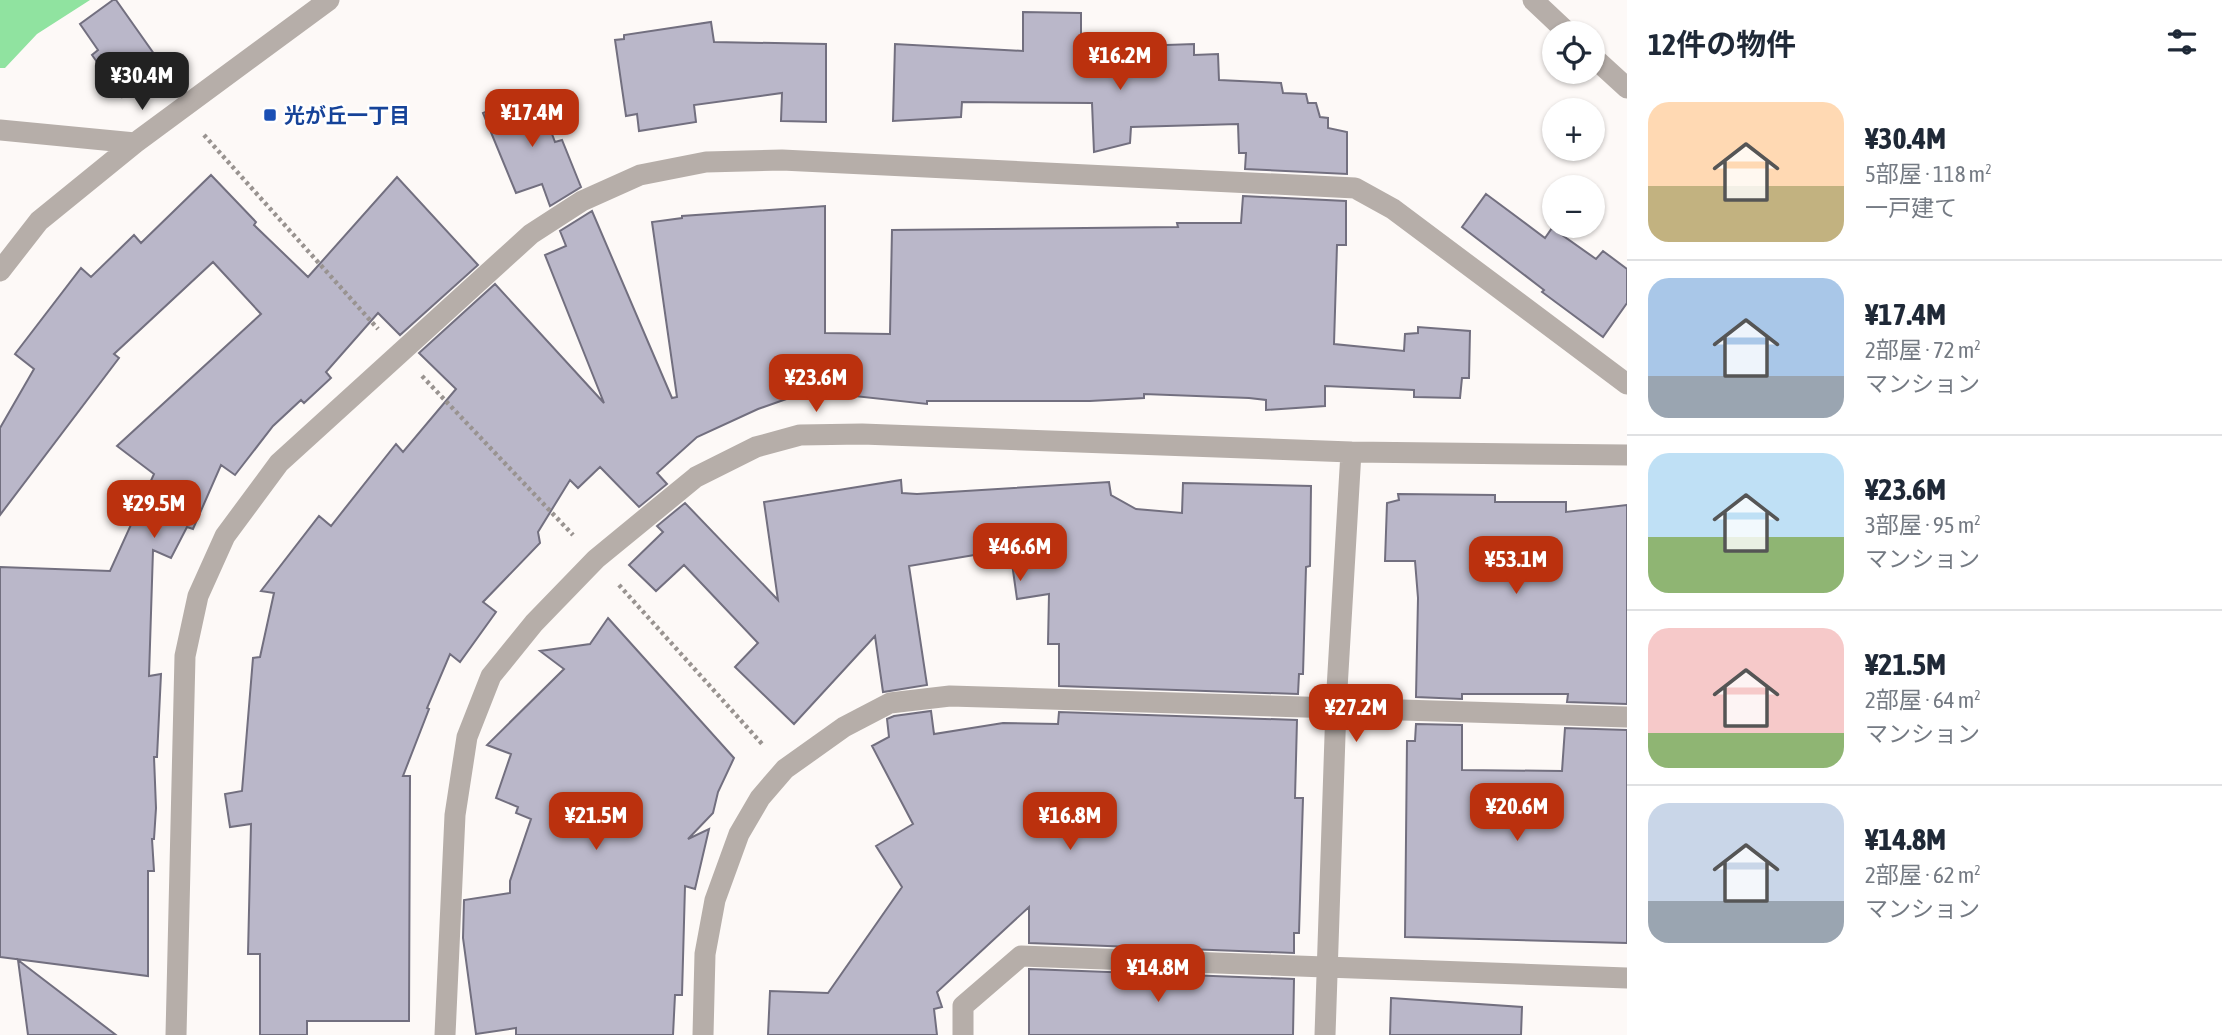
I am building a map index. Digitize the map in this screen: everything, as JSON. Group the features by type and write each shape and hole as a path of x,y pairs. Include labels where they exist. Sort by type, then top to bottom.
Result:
{"street":[{"path":"0,271 39,221 135,143 329,0"},
{"path":"1533,0 1555,21"},
{"path":"1605,68 1627,88"},
{"path":"0,130 135,143"},
{"path":"176,1035 185,656 198,596 225,536 279,463 531,234 582,201 640,174 706,162 782,159 1355,188 1394,209 1627,384"},
{"path":"446,1035 455,815 467,737 491,676 534,623 596,559 696,477 755,447 800,435 862,434 1351,452 1627,455"},
{"path":"1325,1035 1336,706 1351,452"},
{"path":"703,1035 705,954 715,900 739,834 760,798 785,769 844,727 890,703 950,696 1627,716"},
{"path":"962,1035 963,1006 1021,956 1627,978"}],"path":[{"path":"181,109 399,352 596,559 785,769"}],"green space":[{"path":"0,0 90,0 37,34 5,68 0,68"}],"building":[{"path":"116,0 164,68 122,97 92,55 98,50 80,24"},
{"path":"1023,12 1081,13 1081,48 1194,44 1194,55 1218,54 1219,80 1281,83 1283,93 1306,94 1308,103 1316,103 1320,117 1328,118 1328,128 1347,132 1347,174 1245,169 1246,153 1239,153 1238,124 1131,127 1130,143 1094,152 1092,103 962,102 961,117 893,121 895,44 1023,51"},
{"path":"711,22 714,42 826,44 826,122 781,121 782,93 694,105 696,122 639,131 637,114 626,116 615,40 624,39 624,35"},
{"path":"536,91 555,142 562,140 581,187 550,206 542,184 516,193 483,113"},
{"path":"211,175 256,222 254,225 308,277 397,177 478,265 400,335 378,313 326,372 331,378 304,403 301,400 273,426 235,475 221,465 193,529 187,527 171,558 153,550 149,676 161,674 157,757 154,757 154,871 148,871 148,976 0,957 0,567 110,571 154,474 117,446 261,314 213,262 114,354 119,358 0,515 0,428 34,369 15,354 81,268 91,277 134,235 141,243"},
{"path":"1486,194 1542,238 1566,238 1596,259 1603,251 1627,269 1627,303 1603,337 1462,227"},
{"path":"1243,196 1346,201 1346,245 1337,245 1334,344 1404,351 1405,334 1418,333 1418,327 1470,331 1469,378 1462,378 1460,398 1414,397 1414,390 1325,386 1325,406 1266,410 1266,400 1249,398 1144,394 1144,398 1090,401 927,401 927,404 809,391 758,409 697,437 657,473 667,484 639,507 600,467 578,488 570,480 538,532 540,543 483,602 496,612 460,662 450,654 403,776 410,776 409,1021 307,1021 307,1035 260,1035 260,954 248,954 251,824 230,827 225,794 242,791 253,658 260,657 274,593 261,591 319,516 331,526 396,444 403,452 456,389 419,353 495,284 604,403 545,255 566,246 560,231 592,211 672,398 677,397 652,222 682,216 825,206 825,333 890,334 892,230 1178,227 1177,223 1241,223"},
{"path":"901,480 902,493 917,494 1109,482 1111,495 1136,509 1182,513 1183,483 1311,486 1310,566 1306,567 1303,674 1299,674 1298,694 1059,686 1059,644 1048,644 1049,594 1017,599 1010,549 909,566 927,685 883,692 875,636 794,724 735,667 758,643 684,565 656,591 629,565 663,532 657,526 685,503 778,600 764,502"},
{"path":"1398,494 1495,495 1495,502 1566,502 1566,512 1627,505 1627,704 1567,702 1568,694 1462,694 1462,699 1416,697 1418,598 1415,561 1385,561 1387,503 1399,500"},
{"path":"608,618 734,758 718,792 713,813 688,839 709,829 695,889 685,886 682,995 675,995 673,1035 516,1035 516,1028 476,1034 463,938 464,900 510,893 510,881 531,819 516,813 518,807 496,798 511,754 487,745 564,669 540,651 590,644"},
{"path":"931,711 934,734 1003,723 1058,724 1059,712 1297,720 1295,798 1303,798 1299,933 1294,933 1294,953 1029,943 1029,907 937,992 942,1007 934,1009 937,1035 768,1035 770,991 828,993 902,887 876,846 913,824 872,746 889,737 887,719"},
{"path":"1416,724 1462,725 1462,770 1562,771 1565,728 1627,730 1627,943 1405,937 1407,741 1415,741"},
{"path":"18,960 116,1035 28,1035"},
{"path":"1029,969 1294,979 1293,1035 1029,1035"},
{"path":"1391,998 1522,1007 1521,1035 1390,1035"}],"place":[{"name":"光が丘一丁目","path":"270,115"}]}
